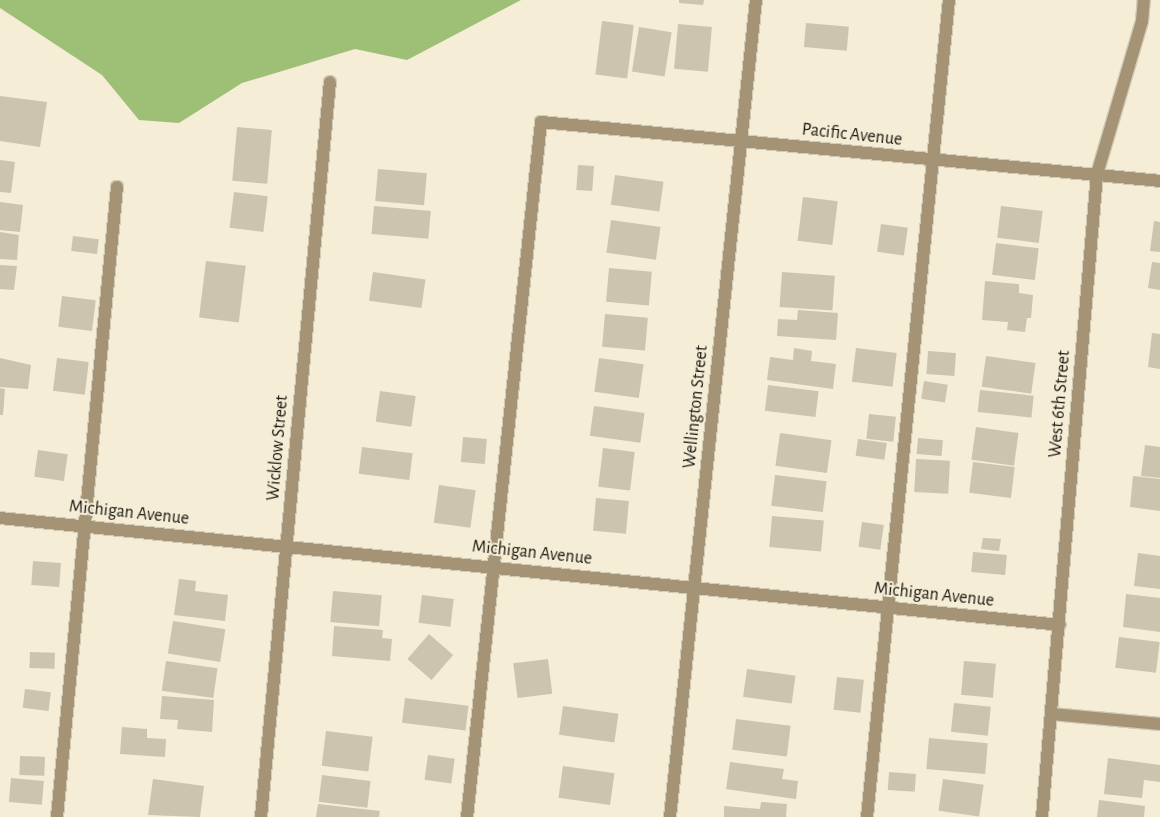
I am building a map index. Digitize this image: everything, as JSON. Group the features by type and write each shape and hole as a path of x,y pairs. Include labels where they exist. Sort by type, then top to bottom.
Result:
{"street":[{"name":"Wellington Street","path":"670,817 756,0"},
{"path":"867,817 890,608 949,0"},
{"name":"West 6th Street","path":"1042,817 1060,625 1097,174 1142,21 1144,0"},
{"name":"Wicklow Street","path":"261,817 330,82"},
{"name":"Pacific Avenue","path":"492,566 541,122 933,161 1160,181"},
{"path":"57,817 117,186"},
{"name":"Michigan Avenue","path":"0,518 492,566 694,590 1060,625"},
{"path":"467,817 492,566"},
{"path":"1052,714 1160,724"}],"green space":[{"path":"0,0 521,0 407,60 355,49 242,83 179,123 139,120 102,75 0,8"}],"building":[{"path":"679,0 704,0 703,5 679,3"},
{"path":"602,21 634,25 627,78 595,75"},
{"path":"806,23 849,27 847,51 804,47"},
{"path":"678,24 712,27 708,72 674,69"},
{"path":"639,27 672,32 665,77 632,71"},
{"path":"0,96 47,102 40,147 0,141"},
{"path":"237,127 272,130 267,184 232,181"},
{"path":"0,160 15,162 11,193 0,192"},
{"path":"578,165 594,166 592,191 576,190"},
{"path":"378,169 427,173 424,205 375,201"},
{"path":"615,175 664,182 659,212 611,205"},
{"path":"234,192 268,196 263,232 230,228"},
{"path":"803,197 838,201 832,245 798,241"},
{"path":"0,202 23,205 20,232 0,230"},
{"path":"374,206 431,211 428,239 372,234"},
{"path":"1001,206 1043,211 1039,243 997,238"},
{"path":"611,220 661,227 656,260 606,253"},
{"path":"1154,221 1160,222 1160,252 1150,251"},
{"path":"881,224 908,228 904,255 877,252"},
{"path":"0,232 19,235 17,260 0,259"},
{"path":"73,236 99,239 97,254 71,251"},
{"path":"996,243 1039,248 1035,280 992,275"},
{"path":"206,261 246,266 239,322 199,318"},
{"path":"1152,262 1160,263 1160,290 1148,288"},
{"path":"0,265 17,266 14,290 0,289"},
{"path":"609,268 652,272 649,306 606,302"},
{"path":"373,272 425,279 421,308 369,301"},
{"path":"782,272 835,276 832,311 780,307"},
{"path":"985,281 1019,284 1019,293 1033,295 1031,318 1027,318 1025,332 1007,330 1008,322 982,320"},
{"path":"62,296 96,300 92,331 58,327"},
{"path":"798,310 838,313 836,340 777,336 778,319 797,320"},
{"path":"605,314 648,318 645,351 602,347"},
{"path":"1152,333 1160,334 1160,369 1148,367"},
{"path":"794,348 812,351 811,361 836,364 833,389 767,380 770,357 793,360"},
{"path":"856,348 897,353 893,387 852,382"},
{"path":"928,351 956,353 954,376 926,374"},
{"path":"986,356 1036,363 1031,394 982,387"},
{"path":"0,358 31,365 28,389 0,387"},
{"path":"57,358 89,362 85,395 53,391"},
{"path":"599,358 644,364 639,398 594,392"},
{"path":"924,381 948,385 945,403 921,399"},
{"path":"768,385 819,391 815,417 765,411"},
{"path":"0,388 5,389 3,415 0,415"},
{"path":"980,390 1034,396 1031,418 978,412"},
{"path":"380,391 416,396 411,427 376,422"},
{"path":"594,406 645,413 640,443 590,436"},
{"path":"869,414 896,417 893,442 866,439"},
{"path":"976,427 1019,433 1014,466 971,460"},
{"path":"780,433 831,440 827,473 775,466"},
{"path":"463,437 487,439 485,464 461,462"},
{"path":"918,438 943,440 942,456 917,454"},
{"path":"858,439 887,443 884,460 856,456"},
{"path":"1145,445 1160,447 1160,478 1141,476"},
{"path":"362,447 413,453 409,480 359,474"},
{"path":"603,448 635,452 630,491 598,487"},
{"path":"38,450 68,454 64,481 34,477"},
{"path":"916,459 950,461 948,494 914,492"},
{"path":"973,462 1015,467 1011,498 969,493"},
{"path":"775,475 827,481 823,512 771,506"},
{"path":"1133,476 1160,479 1160,511 1130,507"},
{"path":"439,485 476,490 470,528 434,523"},
{"path":"596,498 629,501 626,534 593,531"},
{"path":"772,516 824,521 821,551 769,547"},
{"path":"862,522 884,525 880,550 859,547"},
{"path":"983,538 1001,539 999,551 981,549"},
{"path":"973,552 1007,555 1005,575 971,572"},
{"path":"1138,553 1160,556 1160,589 1134,586"},
{"path":"33,561 61,563 59,587 31,585"},
{"path":"179,579 196,581 195,591 228,595 225,621 174,615"},
{"path":"333,591 382,595 379,626 330,622"},
{"path":"1126,594 1160,598 1160,632 1123,627"},
{"path":"422,595 454,599 450,627 419,623"},
{"path":"173,621 225,629 220,662 168,654"},
{"path":"334,626 383,630 382,638 392,639 390,661 332,656"},
{"path":"429,634 453,655 432,680 407,659"},
{"path":"1119,637 1160,642 1156,673 1115,668"},
{"path":"30,652 55,653 54,669 29,668"},
{"path":"548,659 552,694 518,698 513,663"},
{"path":"166,661 217,668 213,698 162,691"},
{"path":"964,661 996,664 993,698 961,695"},
{"path":"747,669 796,676 792,704 743,697"},
{"path":"837,677 864,680 860,713 834,710"},
{"path":"25,689 51,692 48,711 23,708"},
{"path":"162,696 214,700 212,732 177,729 178,720 160,719"},
{"path":"405,698 469,706 465,731 402,723"},
{"path":"954,703 991,707 988,736 951,732"},
{"path":"563,706 618,714 614,743 559,735"},
{"path":"736,719 791,726 787,756 732,750"},
{"path":"122,727 147,729 147,738 166,739 165,757 120,754"},
{"path":"326,731 373,737 368,771 322,766"},
{"path":"929,738 988,743 985,774 926,769"},
{"path":"428,755 455,759 451,784 425,780"},
{"path":"20,756 45,757 44,776 19,775"},
{"path":"1108,758 1160,765 1160,782 1144,780 1142,798 1104,794"},
{"path":"730,762 784,769 782,779 798,781 796,799 726,789"},
{"path":"563,766 614,773 610,805 559,798"},
{"path":"889,772 916,774 915,792 888,790"},
{"path":"322,775 371,781 367,808 319,802"},
{"path":"11,778 44,781 42,805 9,802"},
{"path":"153,779 204,786 200,817 148,815"},
{"path":"943,779 984,785 979,816 939,811"},
{"path":"1099,800 1145,806 1144,817 1097,817"},
{"path":"761,802 787,804 786,817 724,817 724,806 760,809"},
{"path":"318,804 380,811 379,817 316,817"}]}
